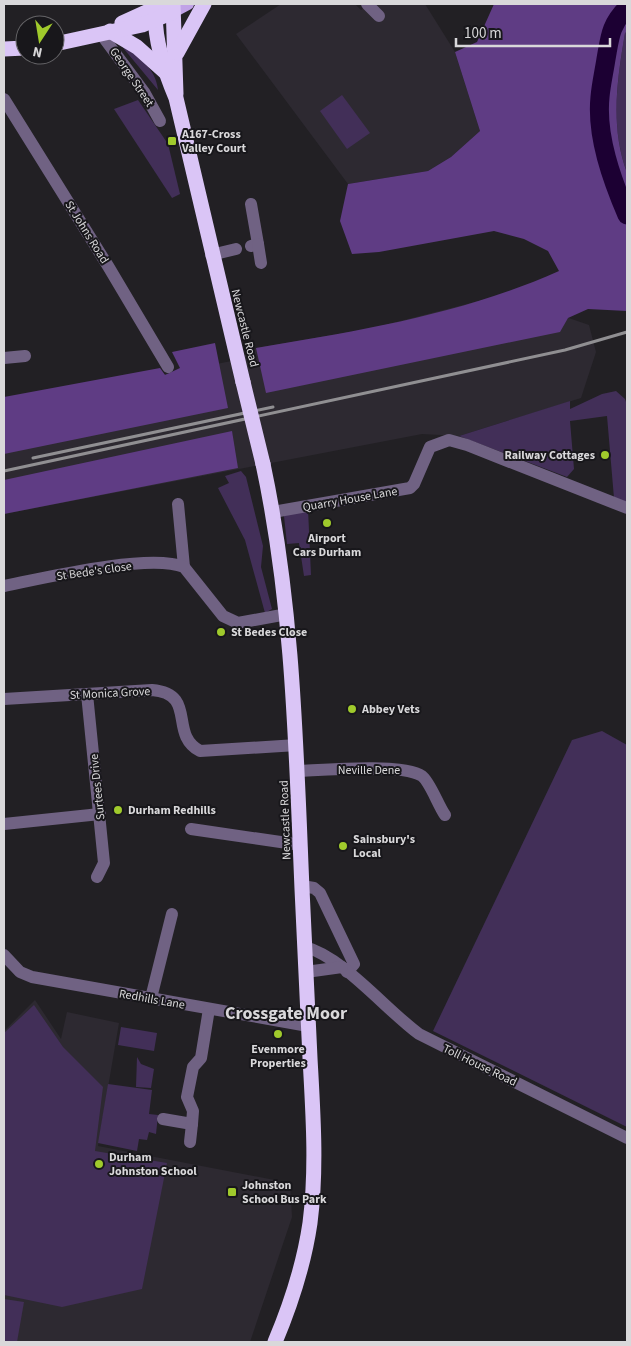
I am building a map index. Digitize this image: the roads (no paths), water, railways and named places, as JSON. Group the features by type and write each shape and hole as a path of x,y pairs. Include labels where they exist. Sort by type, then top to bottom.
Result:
{"highway":[{"path":"176,54 204,4"},
{"path":"65,42 106,32 125,21 163,9"},
{"name":"Newcastle Road","path":"163,9 176,54 176,98"},
{"name":"Newcastle Road","path":"163,9 165,72 176,98 211,255 263,464 282,565 287,614 299,771 302,886 314,1148 310,1221 298,1279 276,1342"},
{"path":"106,32 137,47 165,72"}],"main road":[{"path":"163,9 188,4"}],"street":[{"path":"367,4 379,16"},
{"name":"George Street","path":"106,32 160,121"},
{"name":"St Johns Road","path":"4,99 108,266 168,367"},
{"path":"251,204 255,245 260,263"},
{"path":"211,255 236,249"},
{"path":"4,358 25,356"},
{"name":"Quarry House Lane","path":"273,512 410,488 414,484 430,446 448,440 501,458 627,508"},
{"path":"178,504 184,567 223,616 238,623 287,614"},
{"name":"St Bede's Close","path":"4,586 67,573 159,562 175,563 184,567"},
{"name":"St Monica Grove","path":"4,699 166,692 177,700 182,714 184,737 191,747 200,752 297,745"},
{"name":"Surtees Drive","path":"87,694 104,863 97,877"},
{"name":"Neville Dene","path":"299,771 382,769 412,771 423,777 446,815"},
{"path":"4,824 100,814"},
{"path":"191,829 301,845"},
{"path":"302,886 314,888 320,893 354,964 344,970 306,972"},
{"path":"151,998 172,914"},
{"name":"Toll House Road","path":"305,947 320,951 399,1020 419,1034 627,1138"},
{"name":"Redhills Lane","path":"4,955 20,972 32,977 308,1026"},
{"path":"190,1142 193,1111 188,1097 192,1067 201,1058 209,1009"},
{"path":"162,1119 192,1124"}],"waterway":[{"path":"627,8 617,20 610,38 601,88 599,112 606,158 627,215"}],"railway":[{"path":"4,471 565,350 627,332"},
{"path":"33,458 273,407"}],"place":[{"name":"A167-Cross Valley Court","path":"172,141"},
{"name":"Railway Cottages","path":"605,455"},
{"name":"Airport Cars Durham","path":"327,523"},
{"name":"St Bedes Close","path":"221,632"},
{"name":"Abbey Vets","path":"352,709"},
{"name":"Durham Redhills","path":"118,810"},
{"name":"Sainsbury's Local","path":"343,846"},
{"name":"Evenmore Properties","path":"278,1034"},
{"name":"Durham Johnston School","path":"99,1164"},
{"name":"Johnston School Bus Park","path":"232,1192"}],"district":[{"name":"Crossgate Moor","path":"286,1013"}]}
